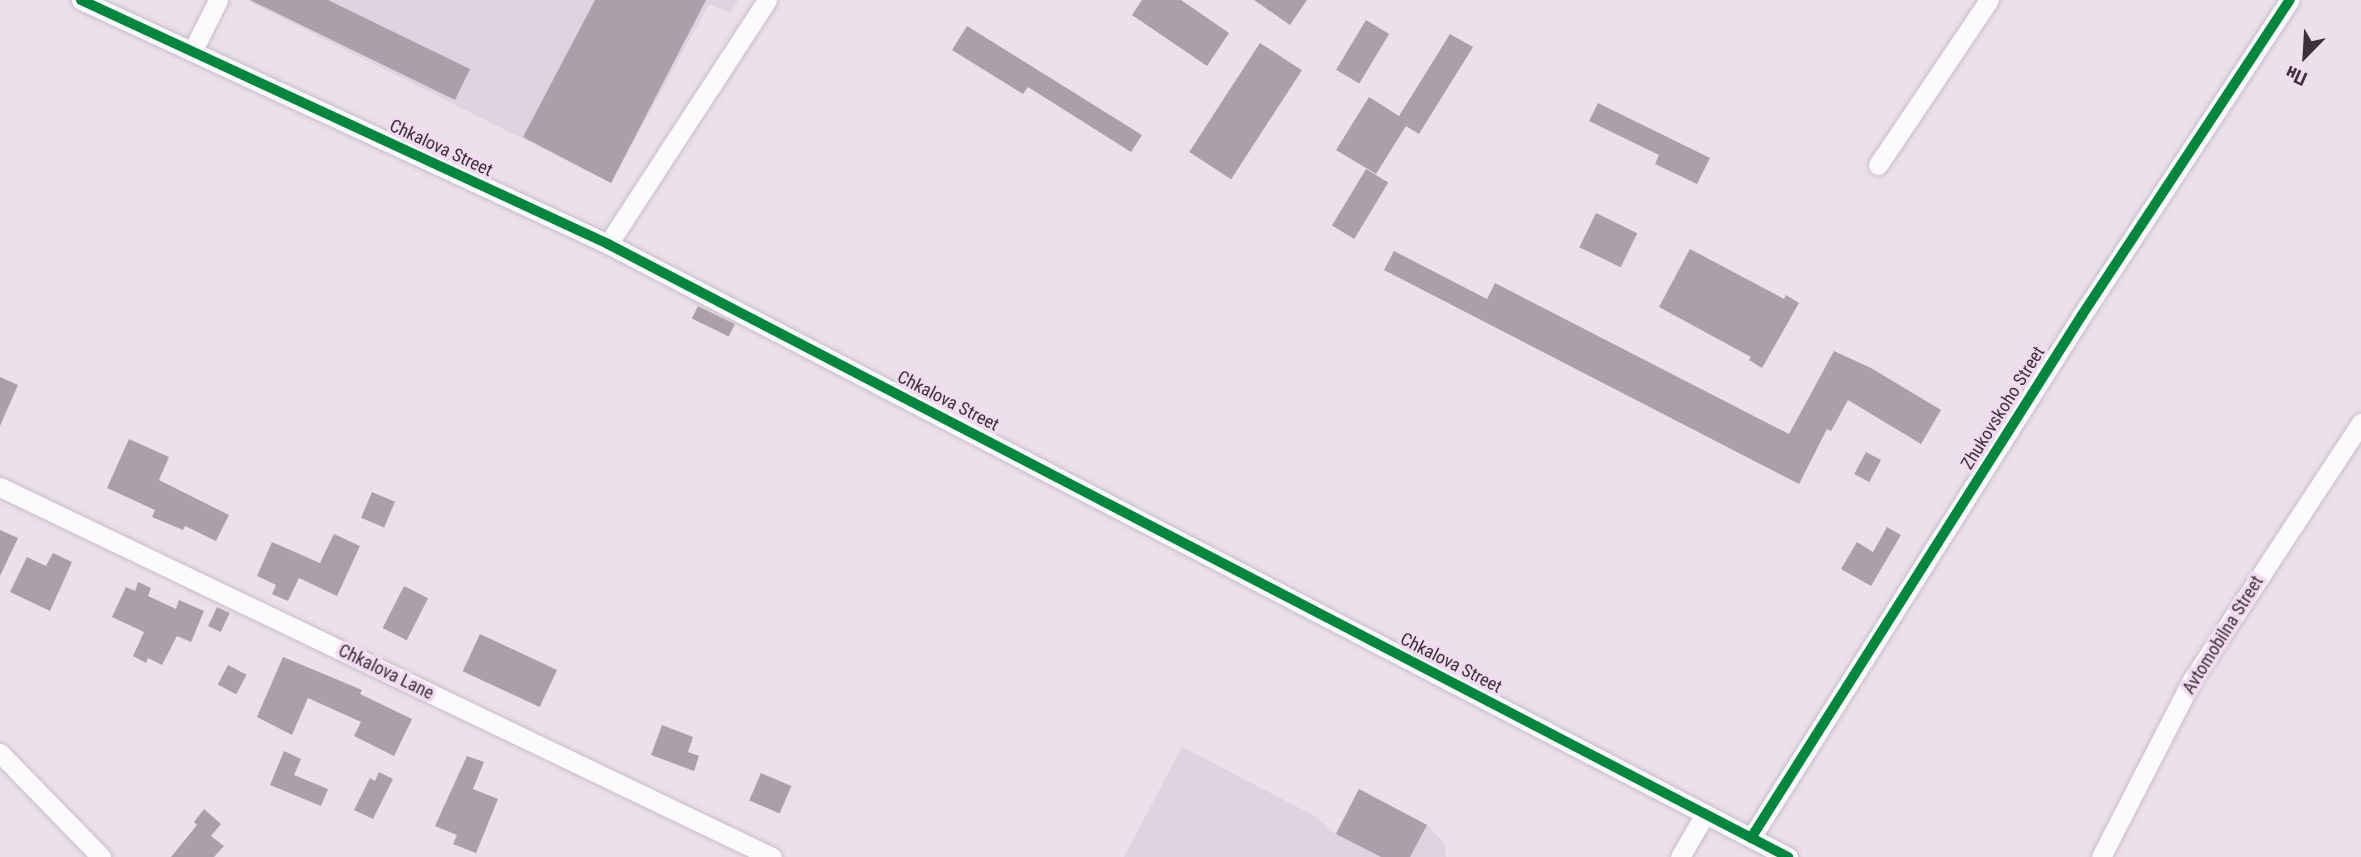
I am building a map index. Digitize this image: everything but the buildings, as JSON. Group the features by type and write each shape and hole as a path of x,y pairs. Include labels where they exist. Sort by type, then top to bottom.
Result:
{"street":[{"name":"Chkalova Street","path":"81,0 608,244 1788,857"},
{"path":"192,50 218,0"},
{"path":"608,244 767,0"},
{"path":"1878,165 1989,0"},
{"name":"Zhukovskoho Street","path":"1751,838 2082,314 2290,0"},
{"name":"Avtomobilna Street","path":"2101,857 2192,680 2361,423"},
{"name":"Chkalova Lane","path":"0,488 772,857"},
{"path":"0,753 101,857"},
{"path":"1680,857 1705,814"}],"shaded area":[{"path":"246,0 738,0 731,13 709,4 611,183"},
{"path":"1182,747 1315,816 1335,834 1359,789 1427,825 1445,844 1446,857 1124,857"}],"cycle path":[{"path":"81,0 608,244 1788,857"},
{"path":"1751,838 2082,315 2290,0"}]}
